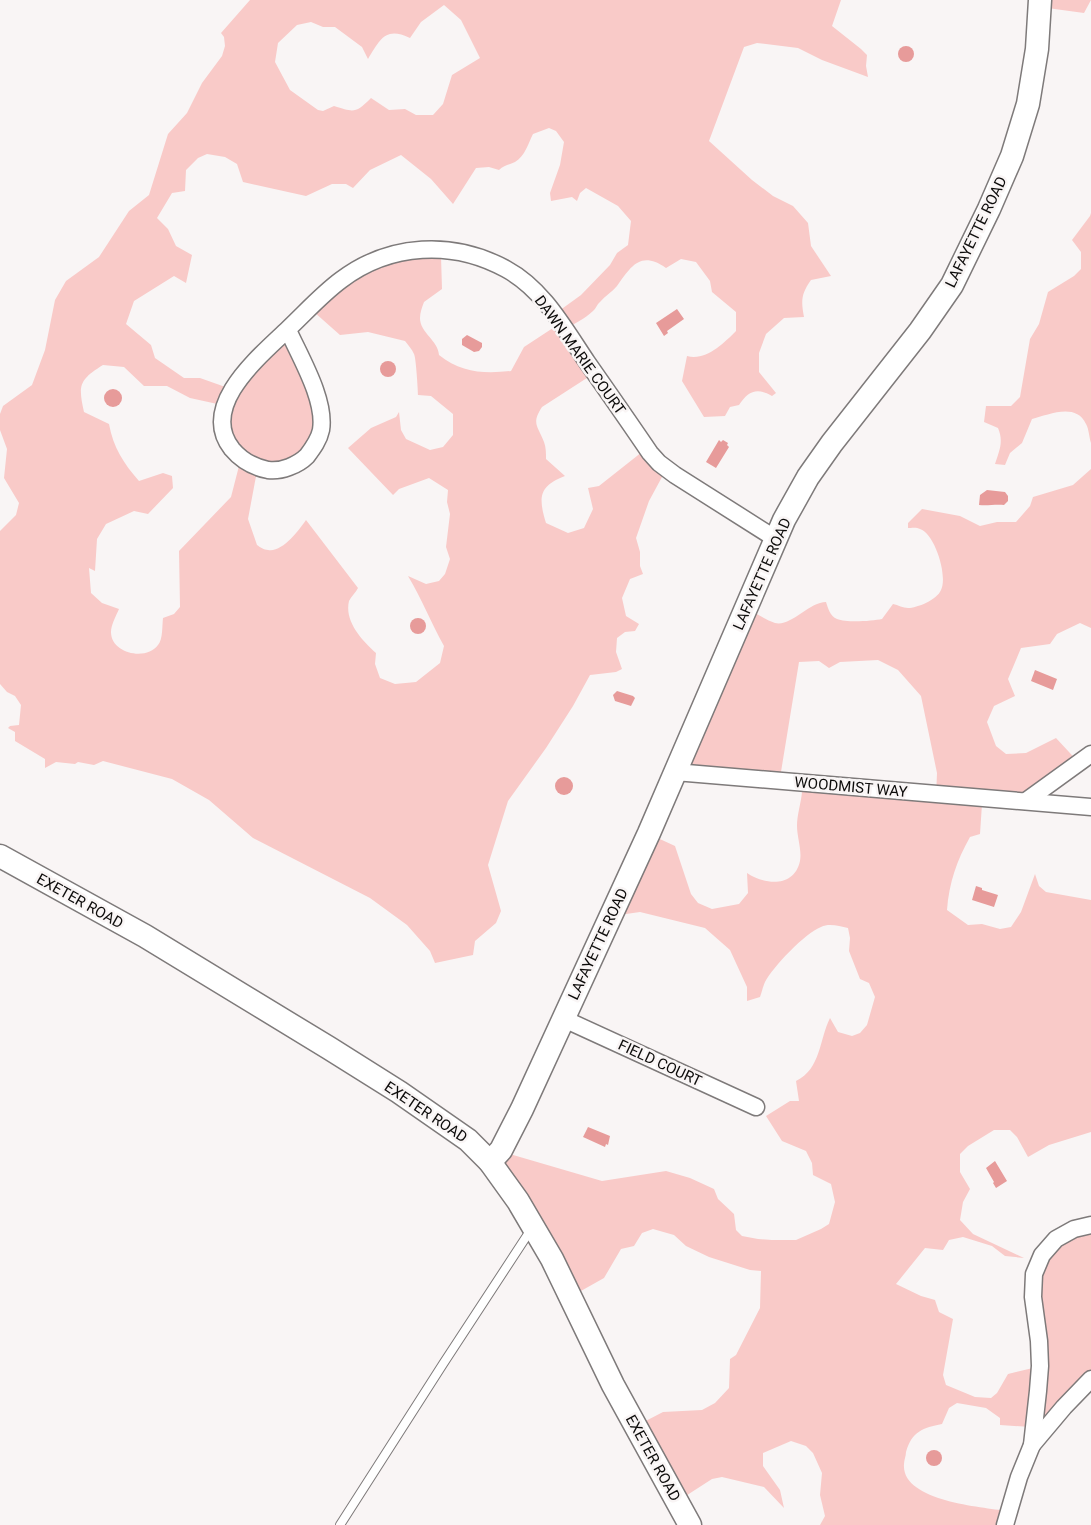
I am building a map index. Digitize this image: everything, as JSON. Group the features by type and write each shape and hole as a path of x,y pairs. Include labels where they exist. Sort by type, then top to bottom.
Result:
{"street":[{"name":"LAFAYETTE ROAD","path":"490,1162 501,1150 522,1110 564,1019 675,772 784,520 813,470 874,388 920,331 952,285 990,209 1012,156 1028,104 1037,49 1040,0"},
{"name":"DAWN MARIE COURT","path":"288,330 318,401 322,416 321,431 314,447 303,460 288,468 270,470 254,466 239,457 228,444 223,427 224,410 238,381 252,364 288,330 340,281 370,262 404,251 440,249 476,256 492,262 508,270 523,281 548,306 650,453 659,463 776,539"},
{"path":"1026,802 1091,754"},
{"name":"WOODMIST WAY","path":"675,772 1091,807"},
{"name":"EXETER ROAD","path":"0,856 145,936 399,1092 468,1140 490,1162 518,1201 552,1258 613,1385 690,1525"},
{"name":"FIELD COURT","path":"564,1019 756,1108"},
{"path":"1005,1525 1019,1477 1032,1445 1040,1366 1038,1333 1032,1296 1034,1274 1042,1255 1056,1239 1074,1229 1091,1225"},
{"path":"1032,1445 1091,1378"}],"lane":[{"path":"340,1525 533,1227"}],"shaded area":[{"path":"250,0 841,0 832,26 867,55 868,77 822,60 798,48 757,43 744,47 709,141 752,180 773,196 793,206 808,223 811,246 831,276 811,280 805,289 802,306 804,317 784,318 766,334 759,353 759,372 776,393 772,396 767,393 753,392 746,396 739,405 730,407 725,416 704,417 682,381 687,356 694,357 707,354 720,346 736,331 736,312 712,292 710,281 696,262 681,259 666,268 649,261 637,263 594,310 564,330 590,376 542,407 537,417 536,421 544,442 546,459 565,476 545,488 542,506 546,523 568,533 584,528 593,509 588,488 599,486 642,452 664,471 649,501 636,538 643,574 630,579 622,598 626,616 639,624 635,631 625,632 617,638 616,652 622,669 616,672 590,675 546,748 508,801 488,865 501,911 496,923 475,941 473,955 435,963 430,951 407,925 370,898 253,838 209,800 172,779 103,761 94,765 78,762 75,764 56,762 45,768 45,759 15,741 15,732 8,728 19,725 21,705 15,696 7,692 0,684 0,531 16,515 19,503 4,478 7,449 0,430 0,414 3,406 32,385 45,350 55,300 66,281 99,257 129,211 149,195 168,134 187,113 202,83 222,56 225,46 224,37 221,33","holes":["444,5 461,20 480,58 452,75 443,104 433,115 416,115 405,109 389,110 371,98 361,107 354,110 346,110 334,106 323,111 318,110 290,90 275,62 278,43 297,25 311,22 323,27 335,27 362,47 368,59 384,37 389,34 395,34 410,38 421,22","549,128 556,131 564,142 560,165 550,193 551,201 572,197 577,201 580,193 586,188 618,206 631,221 628,245 617,253 610,265 581,295 552,316 556,326 524,347 511,371 473,371 456,366 439,355 436,345 423,328 420,318 424,302 442,289 441,256 379,260 318,305 314,312 340,335 368,332 405,341 415,356 418,395 431,396 453,414 453,435 443,447 430,450 406,439 401,430 399,412 396,417 371,428 348,448 393,495 399,489 429,478 448,490 447,502 450,514 446,547 450,559 445,574 439,581 426,584 408,576 444,646 440,663 416,682 395,684 380,678 375,664 376,653 360,637 352,624 348,609 349,601 358,588 306,520 295,535 279,548 268,550 257,545 248,519 257,471 315,450 316,398 290,339 263,355 231,389 200,378 184,378 155,358 151,345 126,324 134,301 174,276 186,283 192,255 176,246 168,229 157,218 172,193 185,191 186,170 198,158 207,154 225,157 237,164 243,182 306,196 332,184 346,184 353,188 370,170 401,155 431,179 453,204 476,168 489,167 499,170 515,162 524,153 533,134","103,365 124,367 144,386 167,386 190,398 222,405 239,466 231,497 179,551 180,607 174,614 163,618 160,642 153,650 146,653 130,653 117,646 113,640 111,629 119,609 102,603 91,593 89,568 95,571 97,539 106,524 134,511 148,514 173,488 172,476 163,473 139,481 120,455 113,440 109,424 84,412 81,389 82,384 89,375"]},
{"path":"1039,0 1091,0 1084,13 1040,7"},
{"path":"906,46 914,54 906,62 898,54"},
{"path":"1091,213 1091,443 1087,426 1076,413 1053,413 1032,419 1022,443 1010,453 1005,465 995,464 1001,438 998,428 984,422 986,406 1011,406 1020,397 1030,339 1039,324 1048,292 1074,276 1081,269 1081,252 1072,240"},
{"path":"677,309 684,319 667,331 668,333 664,336 656,323"},
{"path":"467,335 482,343 479,351 474,352 462,345 462,339"},
{"path":"388,361 396,369 388,377 380,369"},
{"path":"113,389 119,392 122,398 119,404 113,407 107,404 104,398 107,392"},
{"path":"719,440 728,443 729,447 716,468 706,462"},
{"path":"1091,469 1091,628 1080,623 1057,634 1050,644 1021,648 1008,679 1015,696 994,706 987,722 996,746 1006,754 1026,753 1056,738 1082,766 1045,795 982,804 980,834 970,837 961,854 954,872 947,910 968,925 982,924 1000,929 1011,927 1021,912 1035,874 1039,886 1046,892 1091,900 1091,1132 1049,1145 1028,1157 1017,1137 1010,1130 994,1130 968,1146 960,1154 960,1172 970,1189 963,1202 960,1220 973,1234 1024,1258 1005,1256 992,1246 963,1237 949,1240 943,1250 925,1248 896,1284 921,1296 935,1300 939,1312 953,1319 943,1375 946,1385 975,1397 991,1398 997,1393 1008,1374 1037,1367 1031,1282 1058,1239 1091,1230 1091,1383 1042,1430 1031,1427 1000,1425 1000,1418 986,1408 957,1403 949,1408 942,1424 924,1429 911,1439 904,1464 906,1476 915,1486 928,1494 945,1500 1007,1511 1005,1525 820,1525 825,1516 820,1495 822,1473 813,1453 806,1446 791,1441 763,1453 763,1466 780,1490 784,1508 764,1487 722,1477 712,1479 681,1499 636,1426 663,1412 702,1410 715,1403 729,1388 730,1359 736,1355 760,1308 761,1271 750,1270 709,1257 686,1246 674,1235 653,1229 642,1233 634,1246 621,1249 604,1278 572,1296 522,1207 499,1151 602,1181 666,1171 690,1178 714,1189 718,1199 734,1214 736,1230 742,1236 758,1239 796,1240 829,1224 835,1202 831,1184 813,1175 812,1163 806,1151 782,1141 766,1116 790,1101 799,1101 796,1081 804,1076 815,1062 830,1018 838,1032 852,1036 860,1033 867,1025 875,997 869,983 860,979 849,951 850,938 848,928 827,925 814,930 790,951 775,968 765,982 760,997 747,1001 747,987 730,950 705,928 640,912 612,916 649,834 675,846 691,894 698,903 712,909 739,904 748,893 747,873 762,880 778,882 792,876 797,870 800,861 797,830 798,818 802,792 806,789 936,797 937,773 921,696 898,670 878,660 840,662 829,668 819,661 799,662 779,784 681,769 747,608 772,622 781,623 794,618 813,606 826,602 835,618 853,621 882,619 893,604 904,608 921,605 939,594 943,584 939,556 931,539 919,528 908,528 908,523 922,509 960,516 980,526 997,522 1016,522 1030,506 1033,497 1073,485"},
{"path":"987,490 1005,492 1008,496 1008,501 1004,505 979,505 980,495"},
{"path":"418,618 424,620 426,626 424,632 418,634 412,632 410,626 412,620"},
{"path":"1035,670 1057,679 1053,690 1031,681"},
{"path":"617,691 635,698 631,706 615,701 613,695"},
{"path":"560,777 568,777 573,782 571,793 560,795 555,790 555,782"},
{"path":"976,886 998,895 994,907 972,900"},
{"path":"588,1127 610,1136 608,1145 606,1144 605,1147 583,1137"},
{"path":"995,1161 1007,1181 996,1188 986,1168"},
{"path":"934,1450 940,1452 942,1458 940,1464 934,1466 928,1464 926,1458 928,1452"}]}
